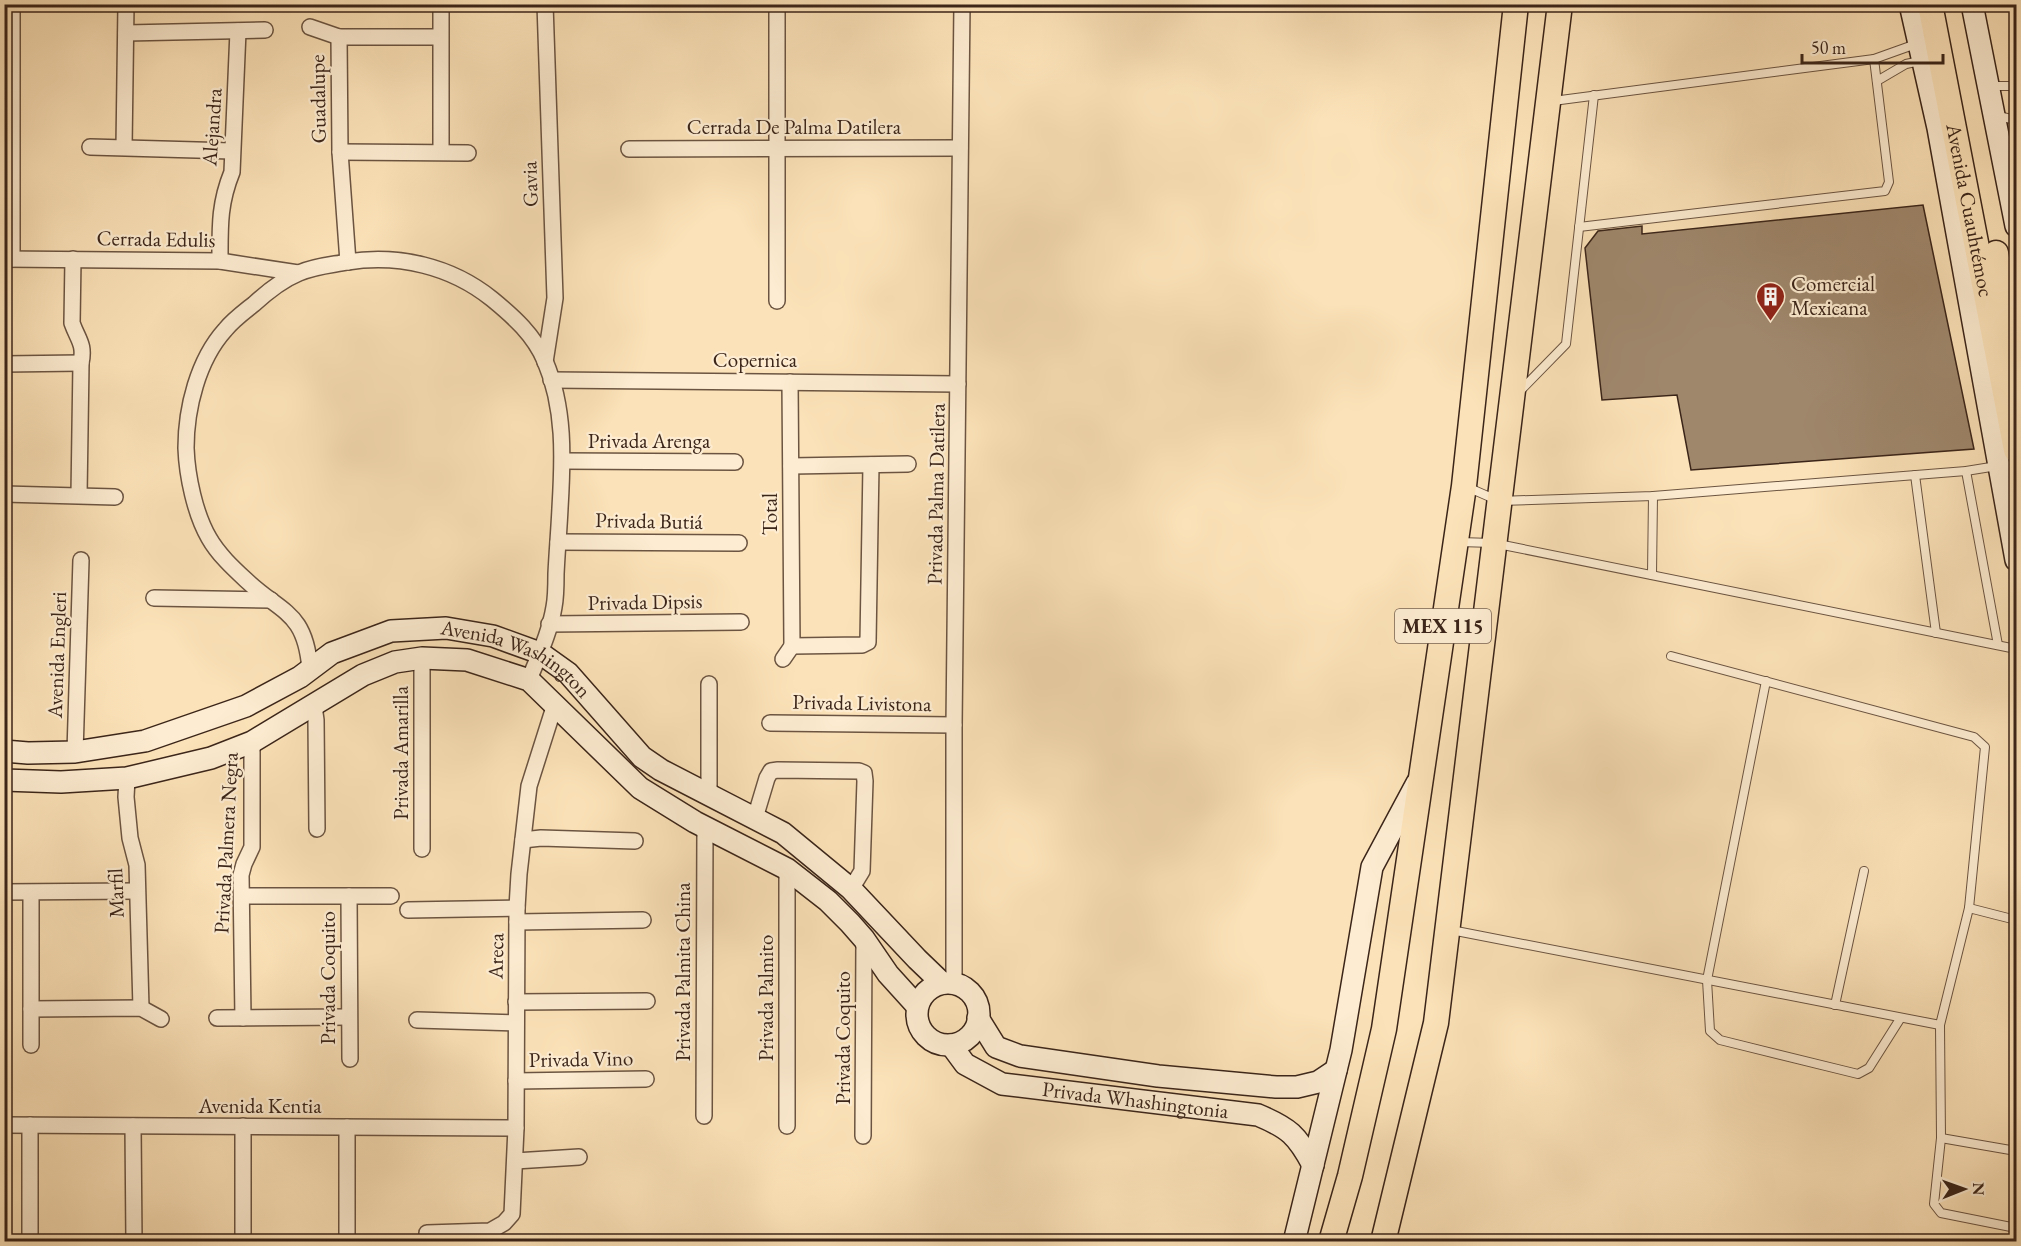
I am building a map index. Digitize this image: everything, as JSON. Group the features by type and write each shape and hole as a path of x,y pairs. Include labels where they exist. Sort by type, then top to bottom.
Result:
{"main road":[{"name":"MEX 115","path":"1331,1242 1350,1176 1384,1029 1464,486 1516,4"},
{"name":"MEX 115","path":"1383,1242 1436,1023 1560,4"},
{"path":"1910,4 1912,55 1938,128 2007,458 2016,554"},
{"name":"Avenida Cuauhtémoc","path":"1930,4 2007,458"},
{"name":"Avenida Cuauhtémoc","path":"1945,4 2016,356"},
{"name":"Avenida Cuauhtémoc","path":"1972,4 2016,223"},
{"name":"Avenida Washington","path":"4,751 75,752 145,741 246,706 333,653 391,631 446,628 493,636 540,653 568,673 642,757 661,770 783,833 851,889 917,959 948,983"},
{"name":"Avenida Washington","path":"4,780 61,782 127,778 211,758 252,742 363,675 395,662 422,658 467,660 529,680 640,788 705,828 787,869 828,901 864,939 888,974 917,1006"},
{"path":"1294,1242 1341,1050 1372,867 1420,778"},
{"path":"948,983 965,988 974,996 978,1007 975,1028 961,1042 951,1045 932,1041 924,1034 919,1026 917,1006 926,991 948,983"},
{"name":"Privada Whashingtonia","path":"978,1018 996,1047 1020,1056 1158,1077 1297,1087 1318,1082 1336,1070"},
{"name":"Privada Whashingtonia","path":"951,1045 965,1064 1002,1084 1258,1115 1282,1125 1301,1142 1313,1165"}],"street":[{"name":"Cerrada Edulis","path":"12,4 8,259 220,261 298,273"},
{"path":"124,147 126,4"},
{"name":"Gavia","path":"545,4 555,298 545,362"},
{"path":"777,4 777,301"},
{"name":"Privada Palma Datilera","path":"948,983 954,725 962,4"},
{"path":"441,8 441,151"},
{"path":"310,27 339,37"},
{"path":"126,33 265,30"},
{"name":"Alejandra","path":"220,261 220,215 232,172 238,31"},
{"name":"Guadalupe","path":"348,262 340,152 339,37 440,37"},
{"path":"90,147 232,151"},
{"name":"Cerrada De Palma Datilera","path":"629,148 960,148"},
{"path":"340,152 468,153"},
{"path":"73,259 72,324 81,341 83,353 79,495"},
{"path":"310,669 308,648 301,629 288,612 248,582 209,538 196,505 189,478 186,448 189,415 196,383 209,352 225,329 271,288 298,273 327,264 391,259 423,264 453,275 482,290 530,333 545,362 551,380 562,422 563,461 554,608 529,680"},
{"path":"4,364 81,363"},
{"name":"Copernica","path":"551,380 958,384"},
{"name":"Total","path":"790,382 792,646"},
{"name":"Privada Arenga","path":"563,461 735,462"},
{"path":"791,466 909,464"},
{"path":"783,659 792,646 862,645 868,642 872,465"},
{"path":"4,494 115,496"},
{"name":"Privada Butiá","path":"558,542 739,543"},
{"name":"Avenida Engleri","path":"75,752 81,560"},
{"path":"154,598 271,600"},
{"name":"Privada Dipsis","path":"549,624 741,622"},
{"name":"Privada Amarilla","path":"422,658 422,849"},
{"path":"709,684 709,794"},
{"name":"Areca","path":"427,1233 490,1231 504,1223 512,1214 516,1128 517,915 523,840 529,786 555,704"},
{"path":"314,705 317,829"},
{"name":"Privada Livistona","path":"770,723 954,725"},
{"name":"Privada Palmera Negra","path":"243,1018 241,875 252,847 252,742"},
{"path":"755,818 771,771 859,771 864,773 866,781 862,871 851,889"},
{"name":"Marfil","path":"127,778 126,797 130,838 137,865 141,1008"},
{"name":"Privada Palmita China","path":"704,1116 705,828"},
{"path":"523,840 541,838 635,841"},
{"name":"Privada Palmito","path":"787,869 787,1126"},
{"path":"4,892 137,891"},
{"path":"31,893 31,1045"},
{"path":"242,896 391,896"},
{"name":"Privada Coquito","path":"349,896 350,1059"},
{"path":"408,910 644,920"},
{"name":"Privada Coquito","path":"863,1136 864,939"},
{"path":"516,1002 647,1001"},
{"path":"31,1009 141,1008 160,1019"},
{"path":"218,1018 350,1017"},
{"path":"417,1020 516,1023"},
{"name":"Privada Vino","path":"516,1081 646,1079"},
{"name":"Avenida Kentia","path":"4,1125 516,1128"},
{"path":"30,1125 30,1242"},
{"path":"133,1126 134,1242"},
{"path":"243,1126 243,1242"},
{"path":"347,1127 347,1242"},
{"path":"515,1161 579,1157"}],"lane":[{"path":"1547,102 1912,55"},
{"path":"1877,81 1912,55"},
{"path":"1579,227 1885,191 1889,182 1875,59"},
{"path":"1988,86 2016,86"},
{"path":"1512,399 1566,344 1594,95"},
{"path":"1994,115 2016,120"},
{"path":"1464,486 1499,501 1653,496 1966,471 2007,458"},
{"path":"1966,471 1998,645"},
{"path":"1915,475 1936,633"},
{"path":"1652,575 1653,496"},
{"path":"1455,542 1493,543 2016,649"},
{"path":"1671,656 1974,737 1985,747 1969,908 1940,1025 1941,1138 1934,1204 1941,1213 2016,1228"},
{"path":"1766,681 1707,980 1710,1031 1720,1040 1858,1074 1869,1068 1900,1019"},
{"path":"1835,1005 1864,871"},
{"path":"1969,908 2016,920"},
{"path":"1447,930 1940,1025"},
{"path":"1941,1138 2016,1151"}],"building":[{"name":"Comercial Mexicana","path":"1923,205 1974,449 1691,470 1677,395 1602,400 1585,248 1598,231 1642,226 1642,234"}],"place":[{"name":"Comercial Mexicana","path":"1770,322"}]}
